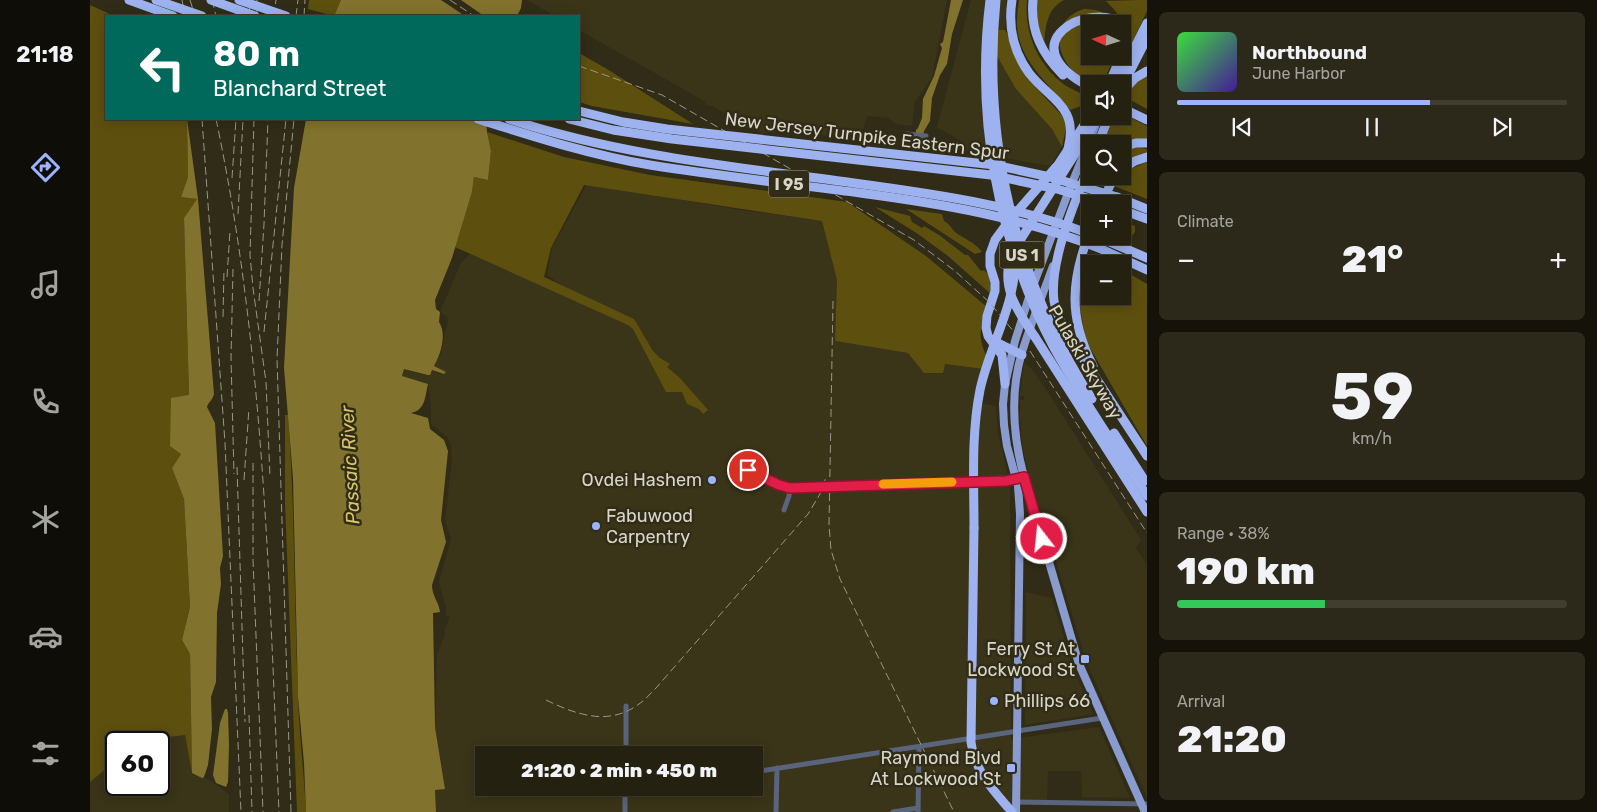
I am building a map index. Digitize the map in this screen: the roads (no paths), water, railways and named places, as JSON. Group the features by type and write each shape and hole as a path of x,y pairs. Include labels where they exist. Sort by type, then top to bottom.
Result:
{"highway":[{"path":"129,0 170,15"},
{"path":"156,0 199,15"},
{"path":"211,0 252,15"},
{"path":"239,0 283,15"},
{"name":"Pulaski Skyway","path":"990,0 986,62 989,136 998,190 1014,255 1038,316 1055,349 1147,496"},
{"name":"Pulaski Skyway","path":"996,0 992,73 994,120 1004,184 1016,238 1035,290 1059,341 1089,394 1146,483"},
{"path":"1012,0 1010,22 1015,46 1029,73 1062,106 1066,113 1071,128 1068,149"},
{"path":"1033,0 1033,21 1037,37 1046,57 1071,82 1081,87"},
{"path":"1108,8 1116,15"},
{"path":"1057,23 1054,41 1058,58 1072,76 1081,82"},
{"path":"1121,75 1147,23"},
{"path":"1048,36 1049,50 1057,68"},
{"path":"1128,75 1147,38"},
{"path":"1131,82 1147,71"},
{"path":"1131,109 1147,116"},
{"name":"New Jersey Turnpike Eastern Spur","path":"580,111 623,122 679,130 995,165 1050,176 1147,208"},
{"path":"1131,111 1147,120"},
{"name":"I 95","path":"481,120 572,148 648,164 977,211 1034,225 1099,248 1147,270"},
{"name":"I 95","path":"512,120 575,139 634,152 979,202 1026,213 1081,230"},
{"name":"New Jersey Turnpike Eastern Spur","path":"573,120 666,138 991,175 1044,185 1081,196"},
{"path":"1084,125 1056,167 1019,236 1008,273 1010,294 1016,308 1147,512"},
{"path":"1012,812 989,786 981,773 970,739 975,440 978,403 984,375 1012,292 1014,255 1067,164 1093,125"},
{"path":"1131,144 1147,143"},
{"path":"1131,163 1147,157"},
{"path":"1005,384 1002,355 990,338 986,325 995,290 990,263 992,247 1009,221 1056,167"},
{"path":"1082,185 1060,247 1054,293 1059,319 1147,456"},
{"path":"1076,202 1086,185"},
{"path":"1131,213 1147,219"},
{"path":"1085,245 1079,262 1075,283 1074,303 1077,324 1090,361 1135,437"},
{"path":"1116,245 1147,258"},
{"path":"990,338 1022,355"}],"main road":[{"path":"1095,125 1035,280 1012,351 1005,384 1003,404 1004,425 1007,446 1020,478 1079,664 1144,807"},
{"path":"1016,812 1020,478 1014,418 1016,380 1022,355 1060,247"}],"street":[{"path":"906,134 926,136"},
{"path":"748,470 779,485 790,488 1006,481 1020,478"},
{"path":"784,510 790,488"},
{"path":"626,706 626,746"},
{"path":"763,770 1102,718"},
{"path":"893,812 918,810 919,747"},
{"path":"776,812 777,768"},
{"path":"625,796 625,812"},
{"path":"1016,802 1144,807"}],"water":[{"path":"341,0 522,0 518,15 334,15"},
{"path":"951,0 963,0 952,34 947,64 940,75 932,98 930,121 924,131 921,146 915,142 916,130 922,118 923,99 934,76 942,48 940,44 943,42"},
{"path":"187,120 198,199 214,394 207,407 215,423 223,556 220,568 221,584 217,613 216,682 211,697 212,729 208,765 202,778 192,773 190,654 182,640 190,607 184,499 172,468 181,454 170,446 171,398 189,395 184,218 197,199 181,197 188,177"},
{"name":"Passaic River","path":"306,120 486,120 491,151 488,180 474,177 472,192 452,258 435,300 436,309 440,312 439,322 443,338 441,350 434,366 446,372 444,374 432,370 430,375 428,375 404,369 402,376 428,384 422,406 411,413 428,418 430,429 444,440 448,451 441,520 446,542 432,585 440,612 433,613 435,727 445,789 435,790 436,812 306,812 298,697 293,478 284,368 294,188"},
{"path":"225,709 227,709 228,713 229,745 228,782 226,787 216,783 213,775 220,723"}],"railway":[{"path":"182,0 185,15"},
{"path":"190,0 195,15"},
{"path":"212,0 216,15"},
{"path":"249,15 250,0"},
{"path":"257,0 257,15"},
{"path":"274,15 276,0"},
{"path":"296,15 298,0"},
{"path":"304,15 305,0"},
{"path":"450,0 472,15"},
{"path":"580,66 662,95 914,240 955,271 989,302 1030,351 1147,533"},
{"path":"202,120 225,443 241,812"},
{"path":"216,120 232,204 245,290 262,464 279,812"},
{"path":"232,178 236,120"},
{"path":"238,214 243,120"},
{"path":"254,120 250,255 266,382 270,477"},
{"path":"259,301 268,120"},
{"path":"264,332 286,120"},
{"path":"291,812 277,359 282,245 294,120"},
{"path":"227,277 230,231"},
{"path":"223,317 224,269"},
{"path":"233,269 231,358 234,474"},
{"path":"833,301 829,525 831,550 840,579 954,812"},
{"path":"244,480 249,408"},
{"path":"253,463 253,560 263,812"},
{"path":"237,467 245,722"},
{"path":"546,700 568,710 604,717 627,711 641,702 656,688 808,514 820,494 826,477"},
{"path":"249,715 252,812"}],"place":[{"name":"Ovdei Hashem","path":"712,480"},
{"name":"Fabuwood Carpentry","path":"596,526"},
{"name":"Ferry St At Lockwood St","path":"1085,659"},
{"name":"Phillips 66","path":"994,701"},
{"name":"Raymond Blvd At Lockwood St","path":"1011,768"}]}
